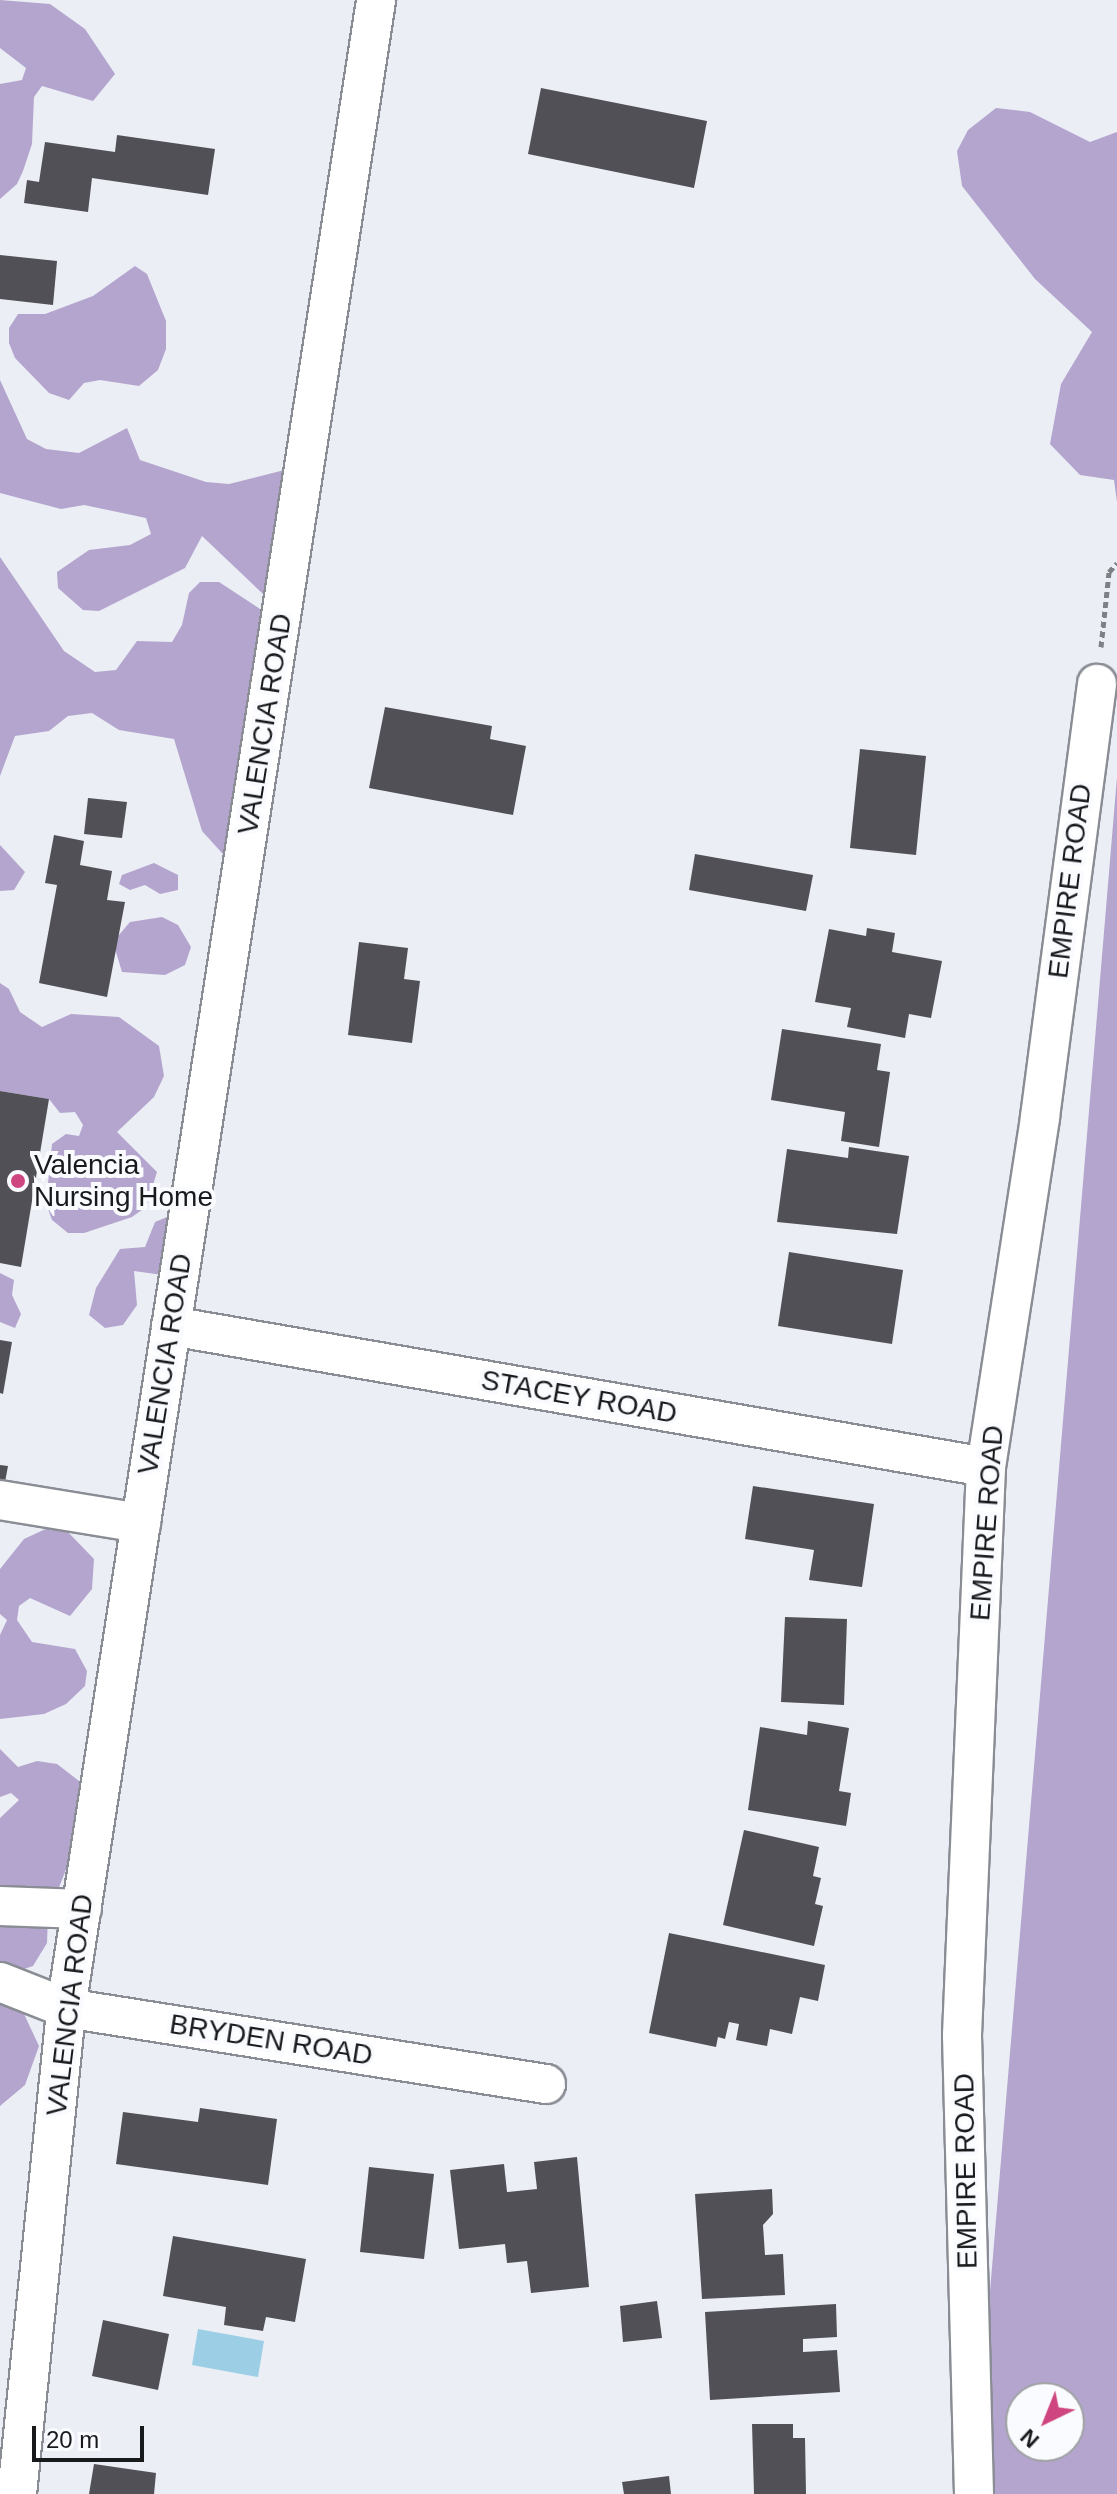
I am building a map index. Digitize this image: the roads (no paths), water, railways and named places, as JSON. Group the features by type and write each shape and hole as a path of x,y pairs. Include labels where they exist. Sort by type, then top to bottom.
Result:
{"street":[{"name":"VALENCIA ROAD","path":"17,2494 66,2008 376,0"},
{"name":"EMPIRE ROAD","path":"974,2494 962,2035 986,1467 1040,1117 1097,684"},
{"name":"STACEY ROAD","path":"171,1326 986,1467"},
{"path":"0,1500 141,1523"},
{"path":"0,1906 82,1909"},
{"name":"BRYDEN ROAD","path":"0,1982 66,2008 546,2084"}],"water":[{"path":"198,2329 264,2341 258,2377 192,2365"}],"place":[{"name":"Valencia Nursing Home","path":"18,1181"}]}
